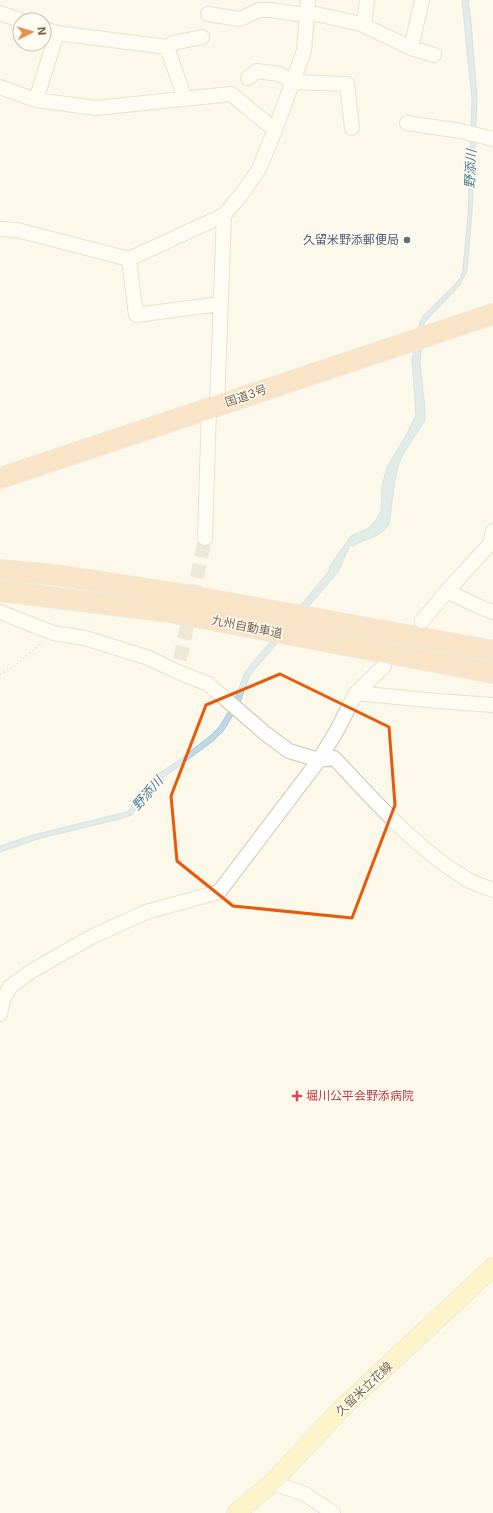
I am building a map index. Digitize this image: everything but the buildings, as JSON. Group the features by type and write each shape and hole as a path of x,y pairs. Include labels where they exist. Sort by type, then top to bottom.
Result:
{"highway":[{"name":"国道3号","path":"0,478 493,314"},
{"name":"九州自動車道","path":"0,570 57,575 180,594 493,651"},
{"name":"九州自動車道","path":"0,591 170,612 493,673"}],"main road":[{"name":"久留米立花線","path":"236,1513 272,1483 340,1410 493,1267"}],"street":[{"path":"364,26 366,0"},
{"path":"411,48 422,0"},
{"path":"308,6 364,26 411,48 434,55"},
{"path":"208,14 240,19 259,10 271,10 297,14 308,6"},
{"path":"0,229 17,230 129,259 224,215 259,169 275,130 304,51 308,6"},
{"path":"0,13 12,17"},
{"path":"52,31 167,47 173,43 202,37"},
{"path":"167,47 185,99"},
{"path":"36,100 46,52"},
{"path":"248,78 257,71 279,74 292,82 348,84 352,128"},
{"path":"0,88 36,100 96,108 231,94 275,130"},
{"path":"407,123 461,131 493,140"},
{"path":"204,538 220,304 224,215"},
{"path":"129,259 136,315 220,304"},
{"path":"422,622 447,590 490,544 493,531"},
{"path":"447,590 493,612"},
{"path":"0,612 53,633 85,638 179,666 208,684 266,734 289,751 319,760 334,758 410,838 466,879 493,890"},
{"path":"1,1006 10,987 30,972 93,936 146,912 219,892 319,760 356,694 384,666"},
{"path":"356,694 493,705"},
{"path":"272,1483 305,1494 333,1513"}],"path":[{"path":"0,674 14,666 28,652 53,633"}],"highlighted area":[{"path":"280,674 389,727 395,805 352,918 233,906 177,861 171,796 206,705"}],"water":[{"name":"野添川","path":"462,0 468,0 477,98 472,212 467,270 460,285 424,323 420,362 425,420 402,456 398,466 389,524 386,529 377,535 353,546 350,545 338,572 250,675 239,705 224,730 213,741 160,780 148,791 132,815 41,838 0,852 0,846 33,835 127,812 144,788 158,774 178,761 210,736 220,726 234,702 245,672 329,571 330,566 351,536 369,528 381,511 382,486 387,467 416,415 412,360 420,322 423,316 461,277 463,269 468,216 472,99"}],"tunnel":[{"path":"180,660 205,538"}],"place":[{"name":"久留米野添郵便局","path":"407,240"},
{"name":"堀川公平会野添病院","path":"297,1096"}]}
